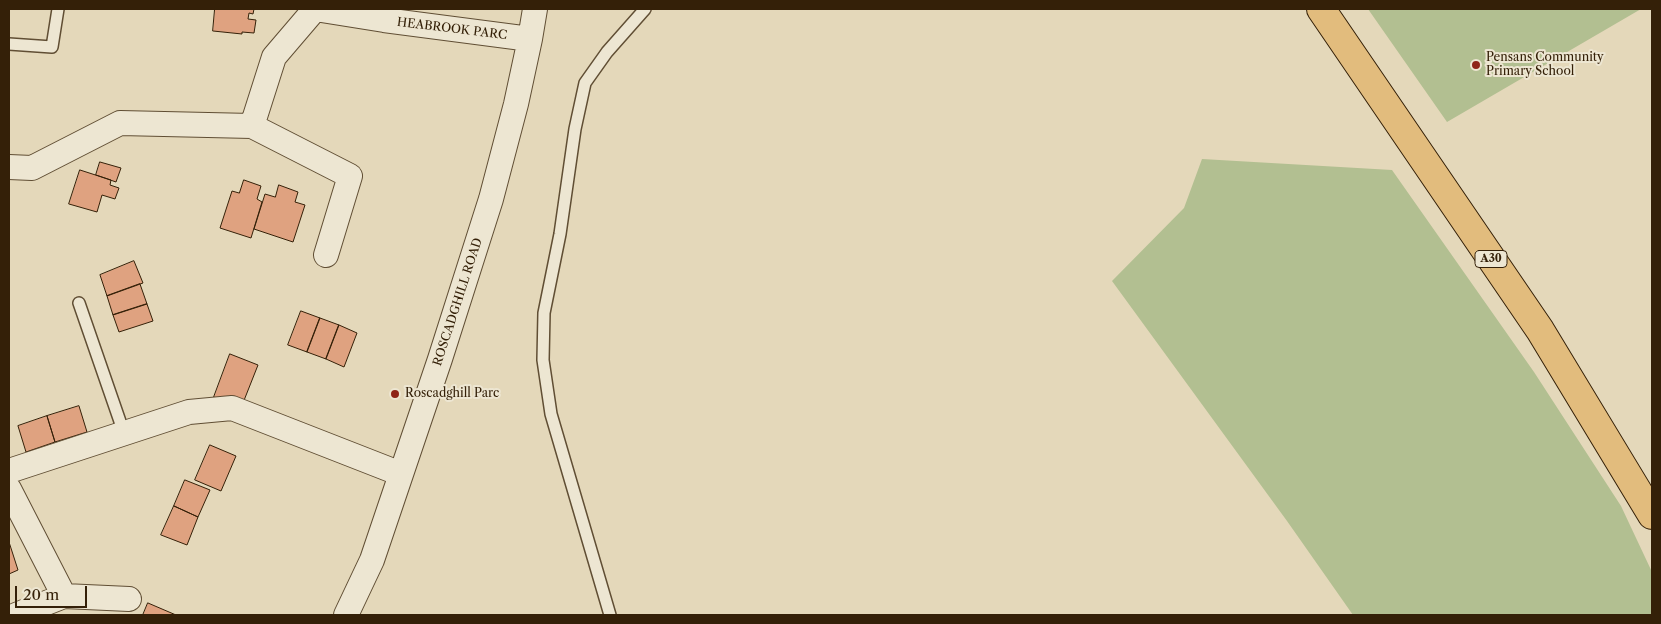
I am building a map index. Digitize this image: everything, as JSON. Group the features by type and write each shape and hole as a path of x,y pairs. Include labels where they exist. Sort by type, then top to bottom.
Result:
{"highway":[{"name":"A30","path":"1321,9 1540,330 1652,515"}],"street":[{"name":"HEABROOK PARC","path":"315,9 530,39"},
{"path":"252,126 274,57 315,9"},
{"name":"ROSCADGHILL ROAD","path":"346,615 372,560 491,199 516,104 535,9"},
{"path":"9,167 32,168 120,123 252,126 350,176 326,255"},
{"path":"9,471 189,412 232,408 401,474"},
{"path":"9,489 64,596"},
{"path":"16,615 64,596 129,599"}],"lane":[{"path":"9,44 52,47 58,9"},
{"path":"610,615 551,414 543,360 544,313 560,234 575,129 585,83 607,52 645,9"},
{"path":"79,303 124,433"}],"green space":[{"name":"Pensans Community Primary School","path":"1368,9 1641,9 1447,122"},
{"path":"1202,159 1392,170 1534,372 1621,506 1652,572 1652,615 1353,615 1112,281 1184,208"}],"building":[{"path":"215,9 254,9 253,14 249,13 248,19 256,20 254,33 242,32 242,34 213,31"},
{"path":"100,162 121,168 116,182 96,175"},
{"path":"80,170 111,180 110,185 119,188 115,199 102,195 97,212 69,204"},
{"path":"244,180 261,186 257,199 262,202 251,238 220,228 232,191 239,193"},
{"path":"279,185 298,192 295,202 305,205 293,242 254,229 265,194 275,197"},
{"path":"134,261 143,283 107,296 100,275"},
{"path":"140,284 147,304 113,315 107,296"},
{"path":"147,304 153,321 119,332 113,315"},
{"path":"301,311 320,318 307,352 288,345"},
{"path":"320,318 339,325 326,359 307,352"},
{"path":"339,325 357,333 344,367 326,359"},
{"path":"230,354 258,365 241,408 214,397"},
{"path":"79,406 87,432 55,442 47,416"},
{"path":"47,416 55,442 26,452 18,426"},
{"path":"210,445 236,456 221,491 195,480"},
{"path":"185,480 210,490 198,517 174,506"},
{"path":"174,506 198,517 187,545 161,535"},
{"path":"9,542 18,570 9,574"},
{"path":"148,603 176,615 143,615"}],"place":[{"name":"Pensans Community Primary School","path":"1476,65"},
{"name":"Roscadghill Parc","path":"395,394"}]}
